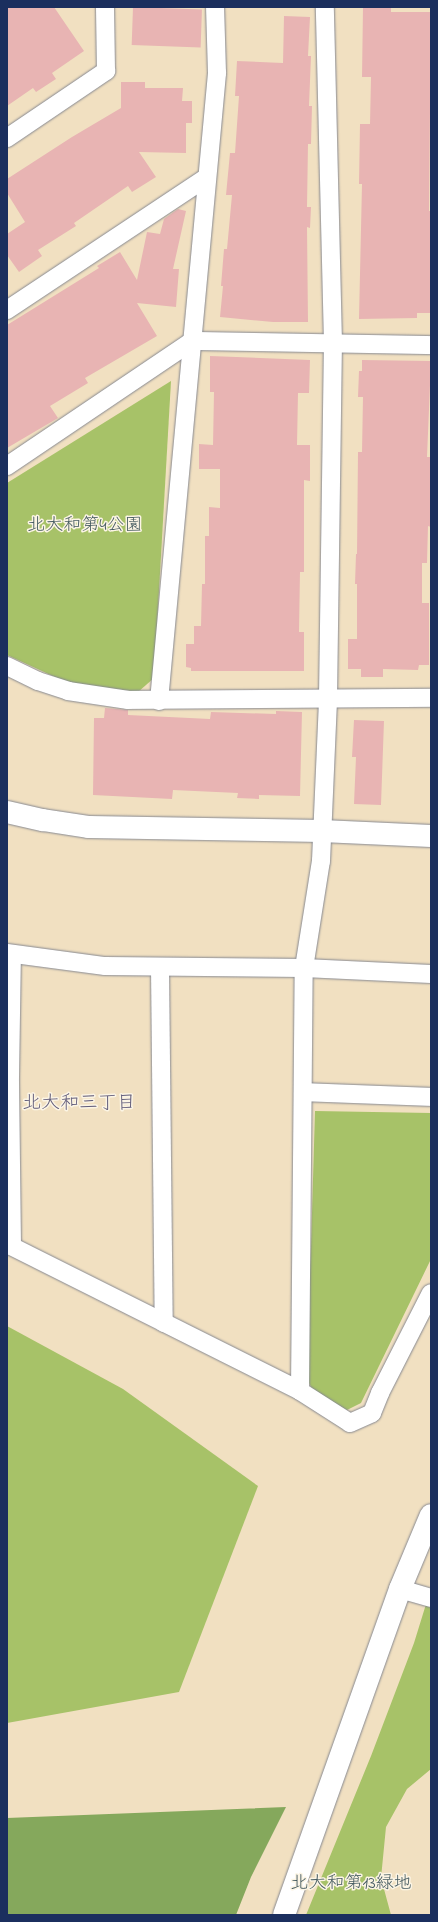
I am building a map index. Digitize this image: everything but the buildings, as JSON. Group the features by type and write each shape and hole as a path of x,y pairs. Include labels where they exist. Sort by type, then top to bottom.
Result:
{"street":[{"path":"7,138 106,71 105,7"},
{"path":"158,701 217,73 215,7"},
{"path":"300,1391 304,968 321,861 328,698 333,343 325,7"},
{"path":"7,310 206,178"},
{"path":"7,466 192,342 431,345"},
{"path":"7,666 38,681 68,691 128,700 431,698"},
{"path":"7,812 26,817 89,827 322,831 431,836"},
{"path":"431,974 304,968 160,968 105,966 10,954 8,1076 9,1245 300,1391 350,1423 372,1414 380,1393 431,1293"},
{"path":"160,968 164,1323"},
{"path":"303,1092 431,1097"},
{"path":"284,1915 400,1589 431,1515"},
{"path":"400,1589 431,1598"}],"green space":[{"name":"北大和第4公園","path":"171,381 154,678 138,692 68,683 7,655 7,483"},
{"path":"315,1111 431,1113 431,1259 361,1403 347,1410 314,1393 304,1373 311,1247"},
{"path":"7,1326 123,1389 258,1486 179,1692 7,1723"},
{"name":"北大和第13緑地","path":"431,1588 431,1769 407,1789 386,1827 381,1878 391,1915 306,1915 371,1756 414,1643"},
{"path":"286,1807 251,1877 236,1915 7,1915 7,1818"}],"district":[{"name":"北大和三丁目","path":"79,1104"}]}
